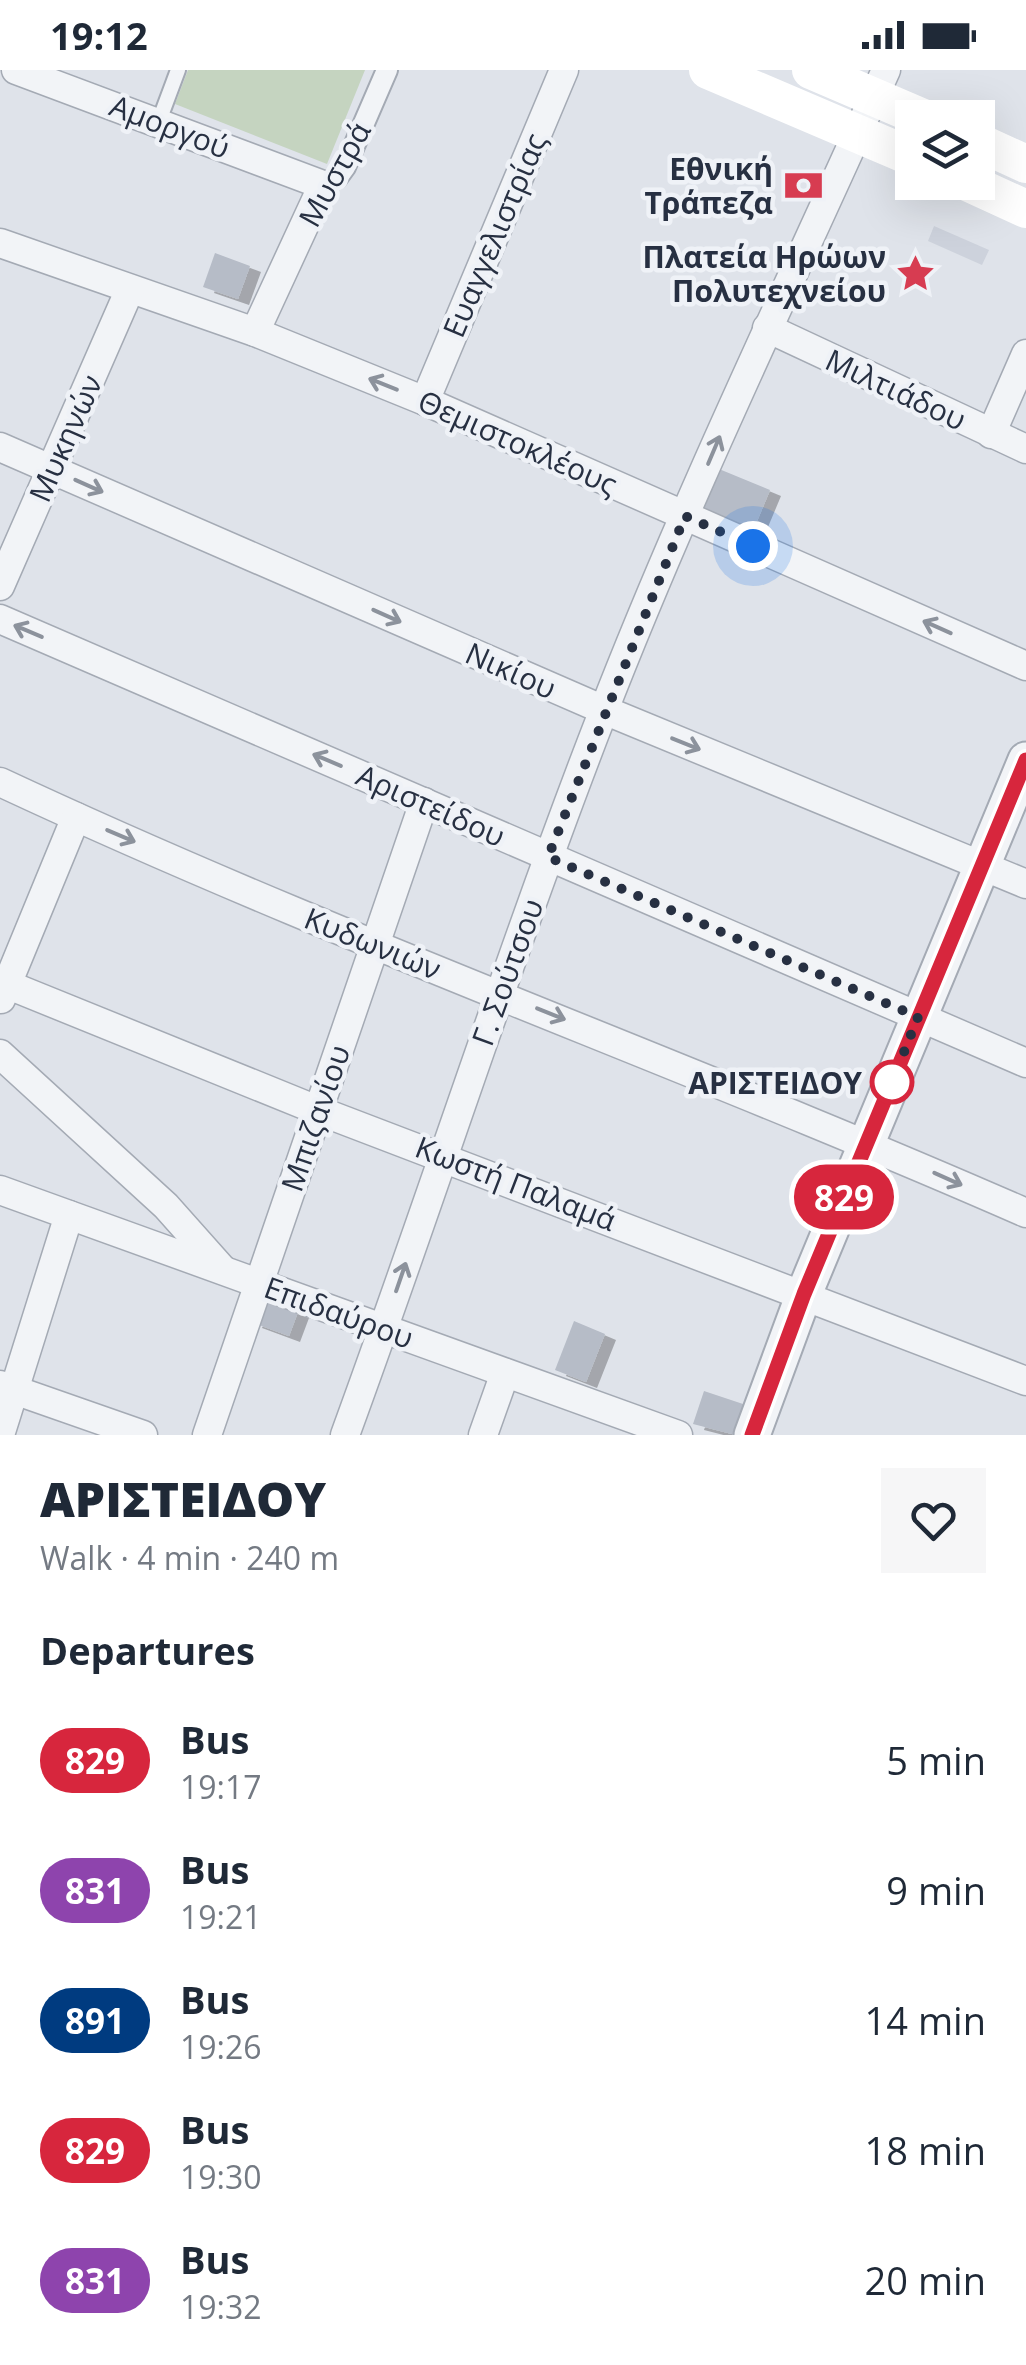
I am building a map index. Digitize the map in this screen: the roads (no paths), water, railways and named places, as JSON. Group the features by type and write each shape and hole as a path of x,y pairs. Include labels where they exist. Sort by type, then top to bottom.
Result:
{"main road":[{"path":"708,70 895,149"},
{"path":"811,70 880,83 900,100"},
{"path":"995,150 1026,164"},
{"path":"995,195 1026,209"}],"street":[{"name":"Αμοργού","path":"16,70 323,185"},
{"name":"Μυστρά","path":"255,332 323,185 345,167 387,70"},
{"name":"Ευαγγελιστρίας","path":"425,401 564,70"},
{"name":"Γ. Σούτσου","path":"345,1435 499,992 604,710 767,328 880,83"},
{"name":"Θεμιστοκλέους","path":"0,244 255,332 425,401 1026,666"},
{"name":"Μυκηνών","path":"0,586 130,289"},
{"name":"Μιλτιάδου","path":"767,328 1026,448"},
{"path":"991,434 1026,354"},
{"name":"Νικίου","path":"0,447 604,710 1026,884"},
{"name":"Αριστείδου","path":"0,619 1026,1063"},
{"path":"752,1435 804,1294 1026,760"},
{"name":"Κυδωνιών","path":"0,782 373,944 866,1143 1026,1213"},
{"name":"Μπιζανίου","path":"207,1435 424,802"},
{"path":"3,992 76,817"},
{"name":"Κωστή Παλαμά","path":"3,992 443,1155 1026,1381"},
{"path":"0,1054 166,1206 224,1271"},
{"name":"Επιδαύρου","path":"0,1190 504,1372 619,1425 678,1435"},
{"path":"0,1435 7,1387 69,1215"},
{"path":"483,1435 504,1372"},
{"path":"7,1387 143,1435"}],"lane":[{"path":"158,120 178,70"}],"place":[{"name":"Εθνική Τράπεζα","path":"803,185"},
{"name":"Πλατεία Ηρώων Πολυτεχνείου","path":"916,273"},
{"name":"ΑΡΙΣΤΕΙΔΟΥ","path":"892,1082"}]}
